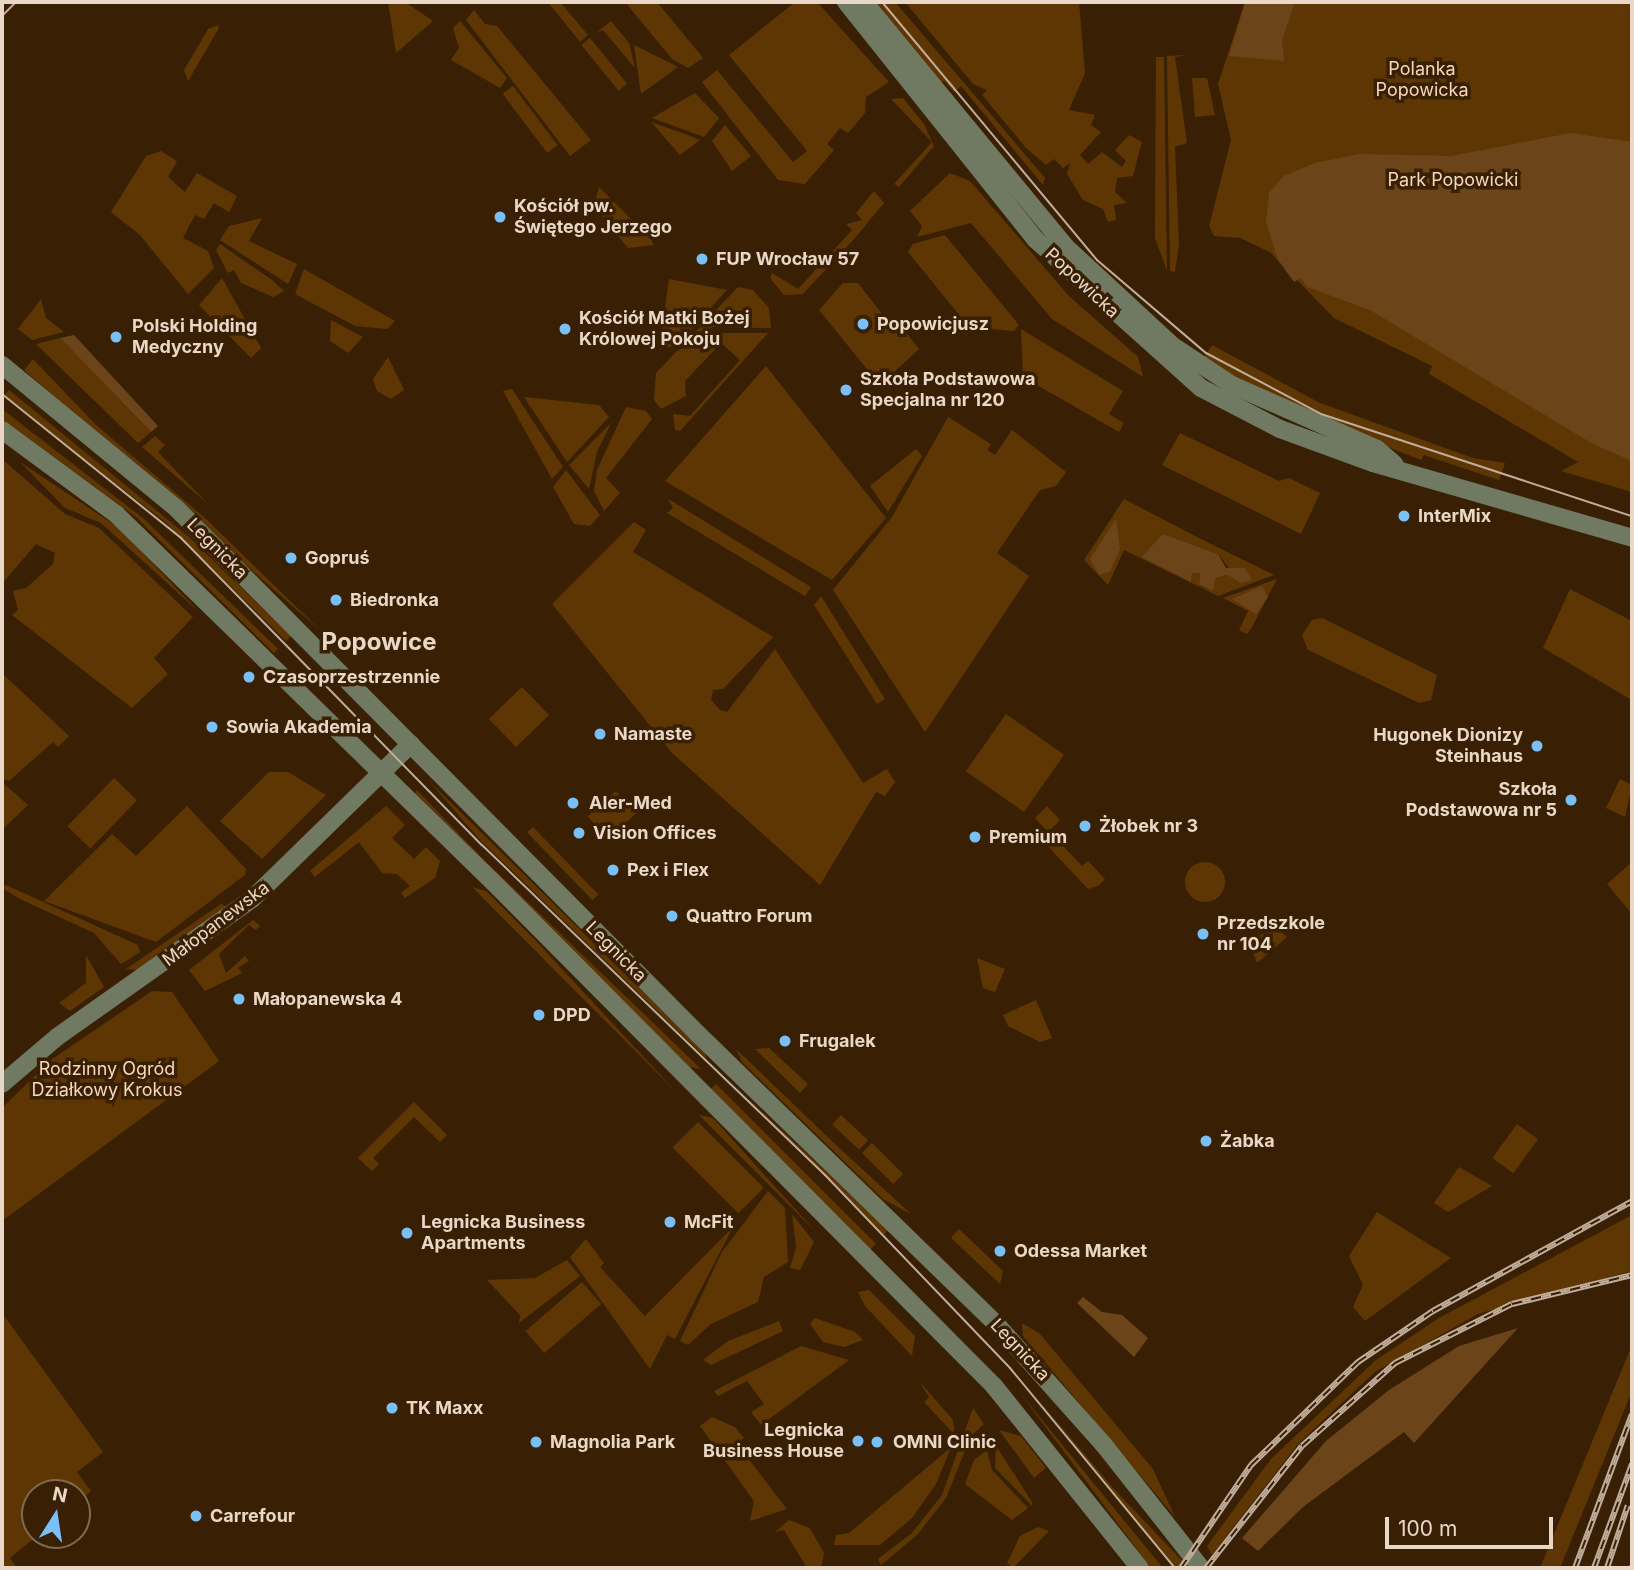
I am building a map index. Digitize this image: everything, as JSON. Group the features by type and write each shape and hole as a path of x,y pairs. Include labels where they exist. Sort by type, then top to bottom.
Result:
{"main road":[{"name":"Popowicka","path":"846,2 1035,239 1178,372 1280,429 1373,463 1394,464 1632,538"},
{"name":"Popowicka","path":"864,2 1067,248 1172,346 1251,396 1377,449 1394,464"},
{"name":"Legnicka","path":"2,365 177,509 1029,1358 1200,1568"},
{"path":"2,430 116,514 384,774 994,1386 1140,1568"},
{"name":"Małopanewska","path":"2,1084 57,1037 252,899 384,774 411,744"}],"green space":[{"path":"388,2 405,2 433,21 396,53"},
{"path":"548,2 560,2 588,35 580,42"},
{"path":"625,2 657,2 703,58 688,68 672,59"},
{"path":"795,2 817,2 889,82 866,97 865,113 848,133 840,128 827,144 834,150 805,184 778,180 702,82 717,70 793,162 807,151 729,55"},
{"path":"870,2 895,2 1045,178 1043,185 961,86 954,92 944,81 938,85"},
{"path":"905,2 1079,2 1085,73 1069,110 1095,115 1091,125 1101,132 1080,155 1088,164 1102,152 1122,167 1126,161 1115,150 1129,135 1142,142 1133,176 1117,178 1115,192 1127,203 1114,205 1116,220 1108,222 1103,209 1083,200 1067,174 1070,163 1063,168 1054,159 1046,165 1026,148 982,95 987,90 973,84"},
{"name":"Park Popowicki","path":"1245,2 1632,2 1632,492 1561,471 1578,462 1429,374 1432,366 1334,318 1270,252 1240,238 1214,236 1209,226 1231,140 1218,84"},
{"path":"1245,2 1294,4 1282,40 1284,61 1229,56"},
{"path":"474,10 485,24 497,26 591,140 570,156 466,20"},
{"path":"460,21 507,78 500,88 451,60 459,48 453,28"},
{"path":"611,21 629,43 635,68 603,30 596,33"},
{"path":"218,25 219,28 188,81 184,70 208,29"},
{"path":"590,38 627,84 619,91 581,45"},
{"path":"634,45 678,67 641,94"},
{"path":"1187,55 1175,57 1187,143 1175,147 1179,244 1175,272 1170,271 1167,56"},
{"path":"1156,57 1164,57 1167,271 1155,238"},
{"path":"1192,78 1207,78 1215,115 1195,117"},
{"path":"513,86 558,145 547,153 503,94"},
{"path":"695,93 719,118 704,137 652,118"},
{"path":"903,98 924,124 934,146 899,187 894,184 932,142 891,99"},
{"path":"651,122 688,135 700,140 680,155"},
{"path":"725,125 751,156 732,171 712,141"},
{"path":"1571,133 1632,142 1632,461 1593,444 1370,310 1307,287 1301,278 1294,282 1278,260 1266,222 1269,193 1284,176 1315,163 1359,154 1451,156"},
{"path":"161,151 177,161 168,177 185,192 197,173 237,196 229,212 214,203 204,219 195,215 183,238 208,251 214,268 188,294 140,235 111,212 146,156"},
{"path":"950,173 970,181 1068,295 1138,357 1143,377 1052,319 971,223 917,237 922,226 910,211"},
{"path":"599,187 654,245 628,248 594,206"},
{"path":"874,191 884,203 855,238 803,294 784,295 770,278 772,273 798,289 852,230 846,224 862,220 856,213"},
{"path":"262,218 249,241 297,264 288,284 220,240 229,226"},
{"path":"945,235 1019,325 1014,331 969,327 908,252 913,244"},
{"path":"220,244 284,291 273,297 241,283 234,270 228,273 216,250"},
{"path":"304,269 395,321 387,329 355,326 295,294"},
{"path":"222,278 261,348 251,358 199,305"},
{"path":"669,279 727,290 676,346 659,349"},
{"path":"843,283 858,283 889,323 896,320 919,349 880,385 819,310"},
{"path":"738,287 753,290 769,308 771,328 713,327 684,344"},
{"path":"41,299 46,318 64,332 32,340 18,329"},
{"path":"331,320 363,337 348,353 330,341"},
{"path":"1021,329 1123,391 1109,414 1124,423 1119,432 1023,377"},
{"path":"715,333 768,333 680,431 675,430 673,414 690,416 740,360 721,343 685,381 686,396 661,409 654,400 656,373 677,351"},
{"path":"74,335 158,426 151,432 60,338"},
{"path":"60,338 151,432 138,443 36,344"},
{"path":"1212,345 1320,403 1473,458 1505,463 1499,480 1424,455 1421,460 1291,409 1203,359"},
{"path":"388,357 404,390 391,399 377,391 373,379"},
{"path":"33,359 95,424 206,519 322,632 24,370"},
{"path":"766,366 886,518 832,580 665,481"},
{"path":"512,389 563,467 552,479 503,391"},
{"path":"9,390 189,537 291,636 286,641 165,522 25,413 5,395"},
{"path":"524,397 599,405 609,417 567,462"},
{"path":"626,407 646,411 652,419 606,478 620,493 604,511 594,491 597,470"},
{"path":"2,409 144,519 278,649 274,653 136,517 2,419"},
{"path":"948,417 991,444 987,450 995,455 1012,430 1066,472 1056,486 1040,490 997,553 1029,576 925,732 833,590 892,517"},
{"path":"611,423 597,452 589,489 569,465"},
{"path":"1180,433 1279,481 1289,478 1320,493 1301,534 1162,465"},
{"path":"155,436 165,445 158,452 208,504 142,447"},
{"path":"916,449 922,456 888,512 870,486"},
{"path":"2,459 65,514 99,528 193,617 154,658 168,674 132,708 12,615 18,610 13,591 26,588 53,564 55,553 36,544 2,584"},
{"path":"20,462 119,528 199,612 101,523 65,508"},
{"path":"566,470 600,515 590,526 574,524 553,487"},
{"path":"668,499 811,587 805,596 667,513 673,508"},
{"path":"1124,499 1274,575 1218,596 1124,550 1108,585 1084,560","holes":["1163,534 1218,554 1241,583 1227,575 1216,578 1213,591 1199,586 1200,573 1192,572 1191,582 1141,557"]},
{"path":"1116,519 1120,549 1110,571 1099,575 1090,559"},
{"path":"634,522 646,530 633,552 773,637 723,689 713,690 711,700 720,710 727,712 775,649 863,783 887,769 895,782 885,796 876,792 820,885 672,753 552,604"},
{"path":"1163,534 1218,554 1226,568 1245,568 1252,580 1241,583 1227,575 1216,578 1213,591 1199,585 1200,573 1192,573 1191,582 1141,557"},
{"path":"1277,579 1247,634 1239,630 1248,611 1223,598"},
{"path":"1262,586 1268,597 1256,614 1232,599"},
{"path":"1570,589 1632,621 1632,700 1543,648"},
{"path":"821,596 885,699 877,704 814,605"},
{"path":"1322,618 1437,675 1431,700 1419,703 1308,650 1302,635 1312,620"},
{"path":"4,675 69,736 58,747 53,742 9,781 2,779"},
{"path":"522,687 549,715 516,747 489,719"},
{"path":"1006,714 1064,755 1024,812 966,771"},
{"path":"269,772 288,772 326,795 262,859 220,821"},
{"path":"114,778 137,800 90,848 67,826"},
{"path":"1620,779 1632,785 1625,817 1606,808"},
{"path":"428,780 705,1053 707,1059 480,840"},
{"path":"2,782 28,805 2,830"},
{"path":"417,790 481,857 701,1069 689,1067 415,793"},
{"path":"616,791 636,813 608,839 588,816"},
{"path":"187,806 246,869 245,875 156,942 44,901 112,834 136,856"},
{"path":"386,806 405,825 392,838 414,859 426,847 440,861 435,878 405,898 401,893 410,886 397,874 382,873 359,842 315,877 310,871"},
{"path":"1047,806 1060,820 1049,831 1082,866 1088,861 1105,879 1098,886 1088,889 1040,838 1047,831 1035,818"},
{"path":"533,827 598,895 593,900 527,833"},
{"path":"1205,862 1213,863 1219,868 1224,874 1224,890 1219,896 1213,901 1205,902 1197,901 1191,896 1186,890 1185,882 1186,874 1191,868 1197,863"},
{"path":"1632,862 1632,914 1607,884"},
{"path":"6,885 138,945 140,952 121,964 94,933 20,899 2,888"},
{"path":"472,887 486,891 537,942 678,1094"},
{"path":"221,904 227,907 143,970 126,969"},
{"path":"253,920 260,926 256,930 249,925 219,954 226,973 245,956 249,961 238,968 242,973 205,991 189,970"},
{"path":"1277,928 1287,937 1257,963 1248,940"},
{"path":"86,955 104,987 70,1011 59,1003 86,983"},
{"path":"977,958 1005,969 995,992 983,988"},
{"name":"Rodzinny Ogród Działkowy Krokus","path":"152,991 172,992 219,1061 2,1221 2,1108 51,1060"},
{"path":"1036,1000 1052,1038 1040,1042 1008,1026 1003,1015"},
{"path":"769,1048 808,1084 800,1093 755,1049"},
{"path":"736,1049 911,1214 883,1199 742,1062"},
{"path":"726,1078 888,1230 884,1235 837,1186"},
{"path":"716,1084 876,1244 867,1252 708,1092"},
{"path":"414,1102 447,1135 440,1142 414,1117 373,1158 379,1164 372,1171 358,1158"},
{"path":"699,1115 713,1118 816,1232"},
{"path":"841,1115 868,1140 859,1150 832,1125"},
{"path":"698,1122 764,1188 738,1213 673,1147"},
{"path":"1517,1124 1538,1139 1513,1173 1492,1158"},
{"path":"872,1143 903,1174 893,1184 862,1153"},
{"path":"1459,1167 1492,1186 1448,1212 1434,1203"},
{"path":"768,1191 785,1208 788,1262 764,1277 758,1302 711,1324 688,1345 680,1341 722,1252"},
{"path":"1377,1212 1451,1258 1365,1321 1353,1307 1363,1285 1349,1256"},
{"path":"792,1214 814,1242 800,1270 790,1268 796,1247"},
{"path":"1632,1215 1632,1271 1478,1314 1375,1372 1298,1444 1212,1555 1207,1546 1271,1459 1376,1360 1439,1318"},
{"path":"733,1227 675,1339 667,1335 650,1369 570,1257 586,1239 604,1263 600,1267 645,1316"},
{"path":"959,1229 1003,1271 1000,1284 951,1238"},
{"path":"567,1260 580,1276 519,1323 520,1315 487,1280 535,1278"},
{"path":"582,1282 601,1304 544,1353 525,1331"},
{"path":"869,1290 915,1336 912,1356 865,1306 858,1292"},
{"path":"1083,1297 1102,1312 1122,1315 1148,1338 1134,1357 1077,1303"},
{"path":"2,1313 103,1452 77,1472 82,1479 21,1479 21,1549 10,1558 17,1568 2,1568"},
{"path":"815,1318 855,1332 863,1340 844,1347 823,1342 810,1324"},
{"path":"779,1321 783,1331 711,1365 703,1360 728,1341"},
{"path":"1022,1323 1040,1334 1153,1469 1175,1517 1023,1336"},
{"path":"1518,1328 1414,1443 1404,1432 1303,1507 1258,1551 1242,1538 1326,1441 1389,1390 1459,1346"},
{"path":"1632,1345 1632,1391 1560,1568 1540,1568"},
{"path":"801,1346 849,1360 761,1425 751,1412 764,1404 747,1381 718,1396 714,1391"},
{"path":"919,1381 953,1420 954,1429 950,1450 936,1484 912,1518 880,1545 834,1545 836,1535 849,1533 949,1449 952,1432 924,1402 929,1397"},
{"path":"1030,1390 1113,1488 1189,1568 1175,1568"},
{"path":"1020,1393 1135,1534 1163,1568 1151,1568"},
{"path":"973,1408 984,1424 971,1436 946,1498 917,1535 881,1565 878,1559 912,1533 942,1495"},
{"path":"712,1417 735,1427 744,1438 737,1444 787,1509 750,1521 754,1501 700,1426"},
{"path":"999,1430 1021,1436 1046,1468 1034,1478"},
{"path":"996,1446 1032,1502 1032,1506 995,1468"},
{"path":"987,1450 992,1470 1028,1508 1012,1520 965,1484 974,1460"},
{"path":"789,1520 810,1528 824,1553 821,1568 807,1568 784,1530 775,1532"},
{"path":"1038,1527 1049,1531 1013,1568 1007,1563 1020,1536"}],"tram line":[{"path":"2,16 16,2"},
{"path":"882,2 1097,260 1206,353 1321,414 1632,516"},
{"path":"2,394 181,538 482,845 825,1175 1010,1368 1175,1568"}],"railway":[{"path":"1181,1568 1251,1465 1358,1362 1433,1311 1632,1201"},
{"path":"1206,1568 1302,1446 1395,1363 1512,1304 1632,1275"},
{"path":"1575,1568 1632,1414"},
{"path":"1594,1568 1632,1464"},
{"path":"1607,1568 1628,1505"}],"place":[{"name":"Kościół pw. Świętego Jerzego","path":"500,217"},
{"name":"FUP Wrocław 57","path":"702,259"},
{"name":"Popowicjusz","path":"863,324"},
{"name":"Kościół Matki Bożej Królowej Pokoju","path":"565,329"},
{"name":"Polski Holding Medyczny","path":"116,337"},
{"name":"Szkoła Podstawowa Specjalna nr 120","path":"846,390"},
{"name":"InterMix","path":"1404,516"},
{"name":"Gopruś","path":"291,558"},
{"name":"Biedronka","path":"336,600"},
{"name":"Czasoprzestrzennie","path":"249,677"},
{"name":"Sowia Akademia","path":"212,727"},
{"name":"Namaste","path":"600,734"},
{"name":"Hugonek Dionizy Steinhaus","path":"1537,746"},
{"name":"Szkoła Podstawowa nr 5","path":"1571,800"},
{"name":"Aler-Med","path":"573,803"},
{"name":"Żłobek nr 3","path":"1085,826"},
{"name":"Vision Offices","path":"579,833"},
{"name":"Premium","path":"975,837"},
{"name":"Pex i Flex","path":"613,870"},
{"name":"Quattro Forum","path":"672,916"},
{"name":"Przedszkole nr 104","path":"1203,934"},
{"name":"Małopanewska 4","path":"239,999"},
{"name":"DPD","path":"539,1015"},
{"name":"Frugalek","path":"785,1041"},
{"name":"Żabka","path":"1206,1141"},
{"name":"McFit","path":"670,1222"},
{"name":"Legnicka Business Apartments","path":"407,1233"},
{"name":"Odessa Market","path":"1000,1251"},
{"name":"TK Maxx","path":"392,1408"},
{"name":"Legnicka Business House","path":"858,1441"},
{"name":"Magnolia Park","path":"536,1442"},
{"name":"OMNI Clinic","path":"877,1442"},
{"name":"Carrefour","path":"196,1516"}],"district":[{"name":"Popowice","path":"379,642"}],"park label":[{"name":"Polanka Popowicka","path":"1422,80"}]}
